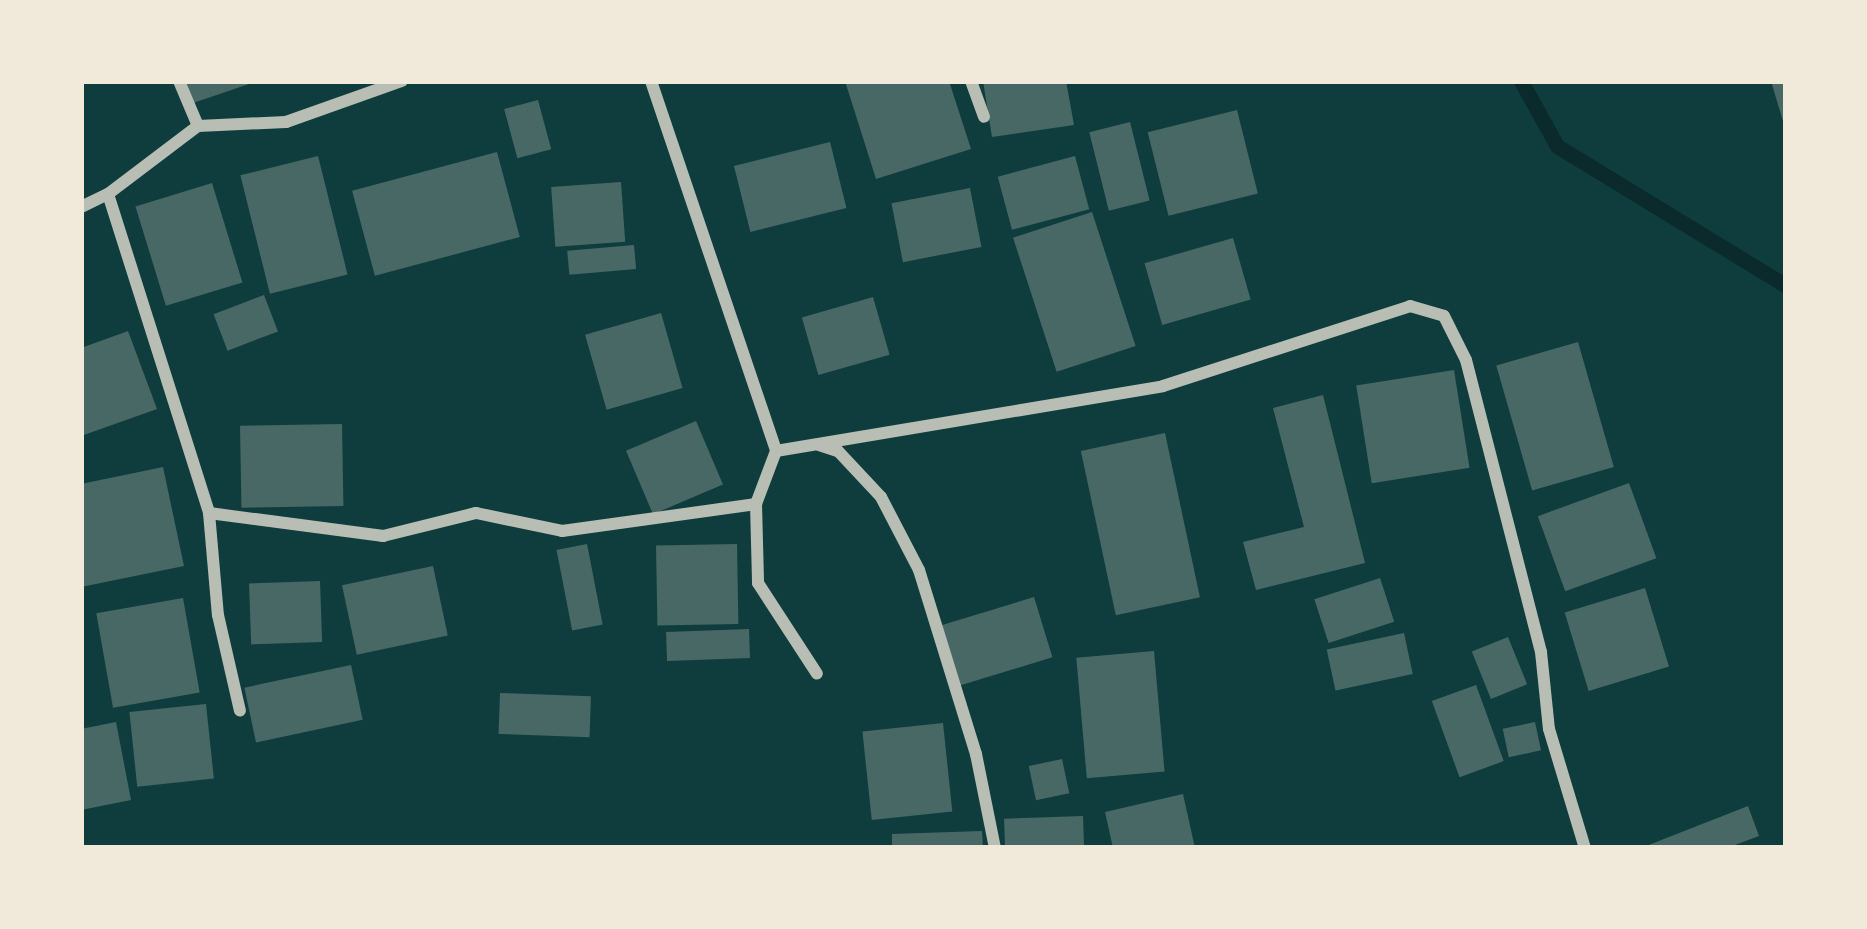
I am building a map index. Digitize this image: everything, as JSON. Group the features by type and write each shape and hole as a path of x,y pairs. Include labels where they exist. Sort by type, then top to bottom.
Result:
{"street":[{"path":"178,81 198,126"},
{"path":"81,207 108,194 198,126 286,122 402,81"},
{"path":"651,81 776,451 756,504 758,583 817,674"},
{"path":"970,81 984,117"},
{"path":"108,194 209,513 218,615 240,711"},
{"path":"776,451 1163,386 1410,306 1444,316 1466,360 1540,652 1549,729 1586,848"},
{"path":"818,445 838,451 881,497 919,570 976,754 994,848"},
{"path":"209,513 383,536 476,513 562,531 756,504"}],"building":[{"path":"185,81 255,81 255,82 193,103"},
{"path":"845,81 949,81 971,149 876,179"},
{"path":"983,81 1066,81 1074,125 992,137"},
{"path":"1771,81 1786,81 1786,128 1785,128"},
{"path":"538,100 551,149 517,158 504,109"},
{"path":"1237,110 1258,193 1169,216 1148,132"},
{"path":"1130,122 1150,201 1109,211 1089,132"},
{"path":"830,142 846,208 750,232 734,166"},
{"path":"497,152 520,237 375,276 352,191"},
{"path":"318,156 348,274 270,294 240,175"},
{"path":"1075,156 1089,209 1012,230 998,177"},
{"path":"621,182 625,242 555,247 551,187"},
{"path":"212,183 242,282 166,306 135,206"},
{"path":"970,188 981,247 903,262 891,203"},
{"path":"1092,212 1136,346 1057,372 1013,238"},
{"path":"1233,238 1251,300 1162,325 1145,263"},
{"path":"634,245 636,269 569,275 567,251"},
{"path":"264,295 278,331 228,351 214,314"},
{"path":"873,297 890,355 818,375 802,317"},
{"path":"661,313 682,388 607,410 585,335"},
{"path":"128,331 157,409 81,436 81,348"},
{"path":"1578,342 1614,467 1532,490 1496,365"},
{"path":"1454,370 1469,468 1372,483 1356,385"},
{"path":"1323,395 1365,563 1256,590 1243,542 1304,527 1273,408"},
{"path":"696,421 723,485 653,514 626,451"},
{"path":"342,424 343,506 241,508 240,426"},
{"path":"1165,433 1200,597 1116,615 1081,451"},
{"path":"163,467 184,566 81,587 81,484"},
{"path":"1629,483 1656,558 1565,591 1538,516"},
{"path":"587,544 603,624 572,630 557,550"},
{"path":"737,544 738,624 657,625 656,545"},
{"path":"433,566 448,635 357,655 342,585"},
{"path":"1380,578 1394,622 1329,643 1314,599"},
{"path":"320,581 322,642 251,644 249,583"},
{"path":"1645,588 1669,666 1589,691 1565,613"},
{"path":"1034,597 1052,657 955,687 936,627"},
{"path":"183,598 200,693 113,708 96,613"},
{"path":"749,629 750,658 667,661 666,632"},
{"path":"1404,633 1413,674 1335,691 1327,649"},
{"path":"1508,637 1527,684 1491,699 1472,652"},
{"path":"1154,651 1165,772 1087,778 1076,658"},
{"path":"351,665 363,720 256,742 244,688"},
{"path":"1476,685 1504,761 1460,777 1432,701"},
{"path":"500,693 591,696 590,737 499,734"},
{"path":"206,704 214,779 137,787 129,712"},
{"path":"116,722 131,800 81,810 81,729"},
{"path":"1535,722 1541,750 1509,757 1503,729"},
{"path":"943,723 952,812 872,820 862,731"},
{"path":"1062,759 1069,793 1036,800 1029,766"},
{"path":"1183,794 1195,848 1113,848 1105,812"},
{"path":"1748,806 1759,836 1727,848 1641,848"},
{"path":"1083,816 1084,848 1005,848 1004,819"},
{"path":"982,831 983,848 892,848 892,834"}],"waterway":[{"path":"1521,81 1557,146 1786,286"}]}
